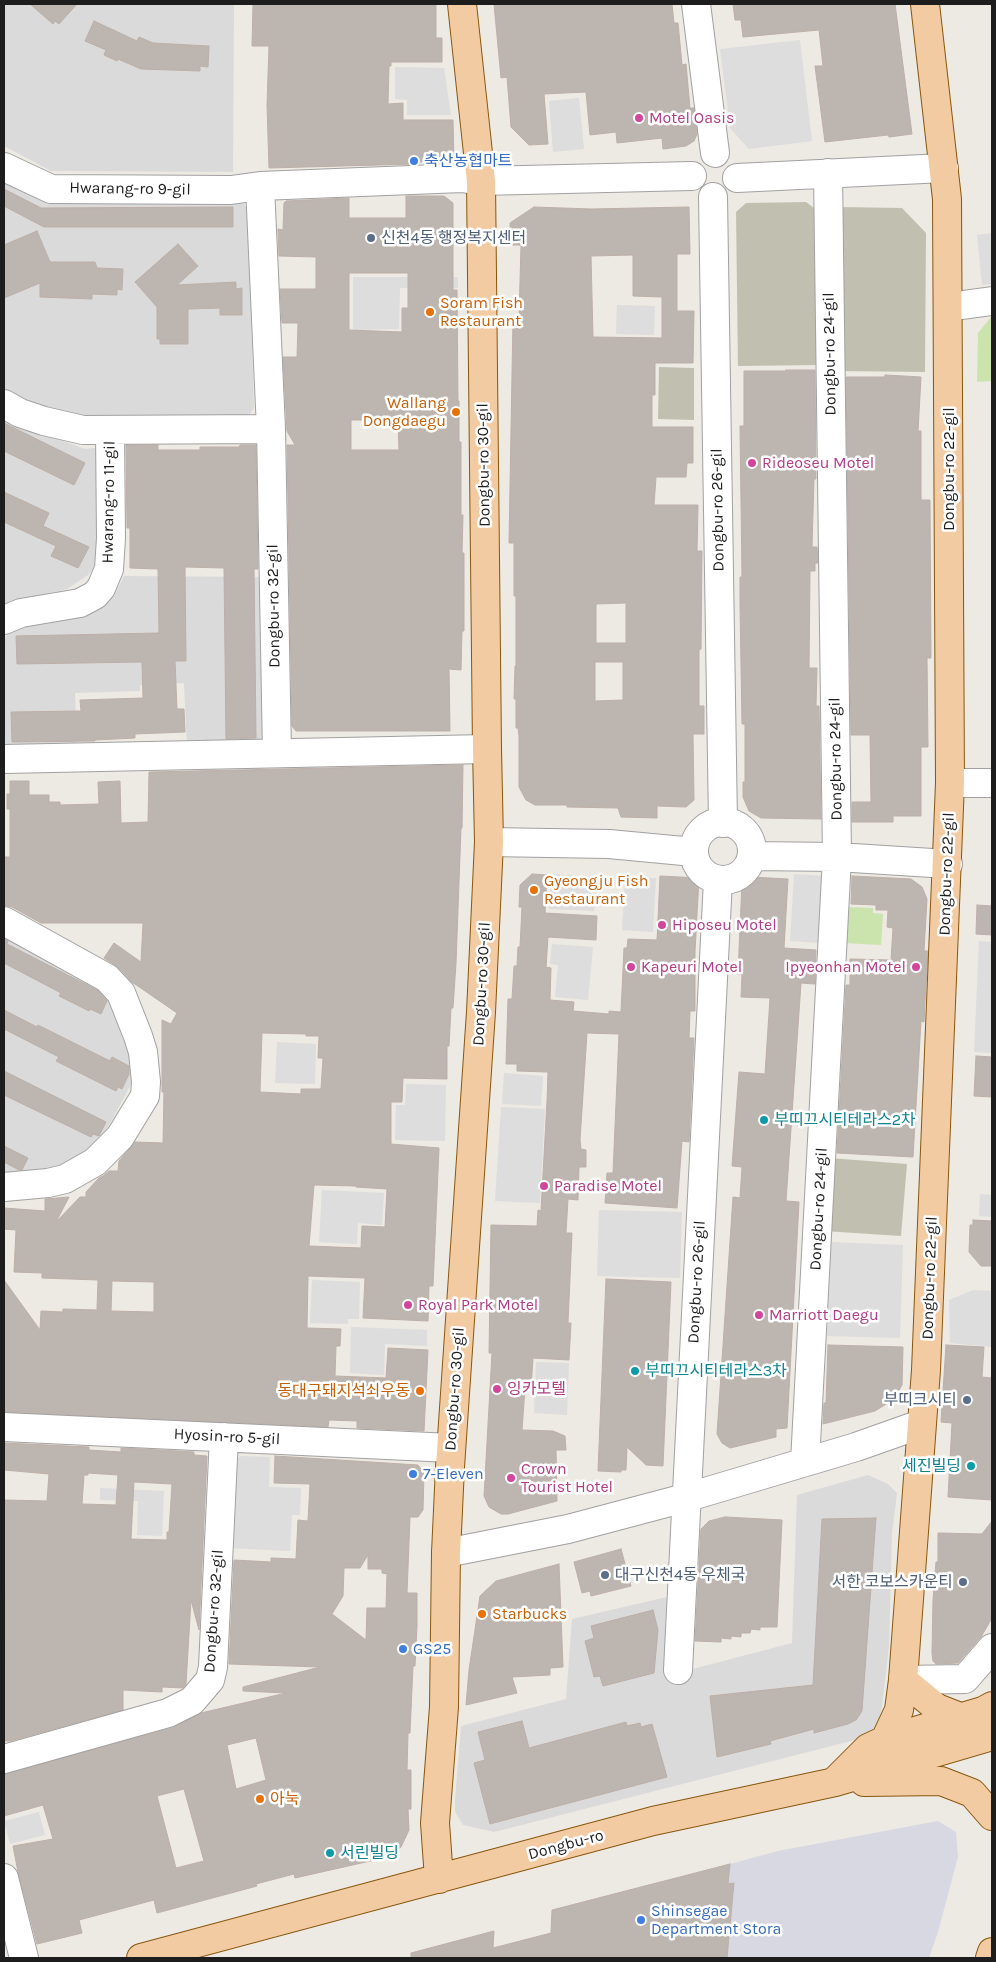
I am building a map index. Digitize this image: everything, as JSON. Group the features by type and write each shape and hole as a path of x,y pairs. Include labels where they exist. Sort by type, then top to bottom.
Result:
{"main road":[{"name":"Dongbu-ro 30-gil","path":"439,1879 435,1823 444,1708 446,1553 451,1448 480,1022 490,842 487,749 481,180 462,4"},
{"name":"Dongbu-ro 22-gil","path":"885,1740 899,1710 903,1680 926,1370 950,783 947,199 926,4"},
{"path":"903,1680 936,1708 964,1717"},
{"path":"835,1782 868,1748 885,1740 964,1717 992,1706"},
{"name":"Dongbu-ro","path":"141,1958 653,1821 835,1782 992,1736"},
{"path":"835,1782 889,1783 941,1781 972,1793 992,1816"},
{"path":"990,1958 992,1952"}],"street":[{"path":"696,4 715,153"},
{"path":"715,153 729,158 737,171 737,178 730,192 724,196 713,197 705,195 697,189 692,176 696,163 701,158 715,153"},
{"name":"Hwarang-ro 9-gil","path":"4,167 52,189 232,190 260,186"},
{"path":"737,178 944,168"},
{"name":"Dongbu-ro 24-gil","path":"805,1462 837,857 828,173"},
{"path":"260,186 462,178 481,180 692,176"},
{"name":"Dongbu-ro 32-gil","path":"260,186 271,429 277,753"},
{"name":"Dongbu-ro 26-gil","path":"713,197 723,822"},
{"path":"948,307 992,301"},
{"name":"Hwarang-ro 11-gil","path":"4,404 20,413 44,421 83,430 271,429"},
{"name":"Hwarang-ro 11-gil","path":"4,620 22,613 80,603 95,595 101,588 109,569 111,538 110,430"},
{"path":"4,759 487,749"},
{"path":"950,783 992,783"},
{"path":"723,822 737,826 744,832 749,839 752,856 744,872 727,880 718,880 701,870 696,862 694,852 695,844 705,829 712,824 723,822"},
{"path":"490,842 609,844 694,852"},
{"path":"752,856 837,857 948,864"},
{"name":"Dongbu-ro 26-gil","path":"678,1670 685,1498 718,880"},
{"path":"4,921 107,978 121,994 138,1036 143,1052 146,1082 145,1096 120,1137 95,1162 65,1179 48,1183 4,1187"},
{"path":"446,1553 568,1529 685,1498 856,1447 921,1424"},
{"name":"Hyosin-ro 5-gil","path":"4,1427 451,1448"},
{"name":"Dongbu-ro 32-gil","path":"4,1759 168,1713 192,1701 210,1680 213,1667 224,1437"},
{"path":"964,1717 965,1679 992,1648"},
{"path":"903,1680 965,1679"},
{"path":"4,1878 24,1958"}],"shaded area":[{"path":"4,4 234,4 233,172 51,171 4,146"},
{"path":"800,40 812,141 749,149 730,128 720,49"},
{"path":"395,67 444,68 451,115 407,115 407,100 395,99"},
{"path":"579,98 584,149 553,152 549,101"},
{"path":"4,181 46,199 243,203 248,210 254,408 245,420 73,418 4,394"},
{"path":"806,202 818,211 820,365 738,366 736,212 746,203"},
{"path":"839,207 902,208 926,233 925,372 837,371"},
{"path":"992,233 992,284 982,285 977,235"},
{"path":"353,277 458,277 458,288 400,288 399,329 353,330"},
{"path":"617,305 655,306 654,335 616,334"},
{"path":"659,367 694,368 694,420 658,419"},
{"path":"4,413 61,440 85,449 95,448 98,460 100,554 96,565 88,575 67,589 4,604"},
{"path":"124,576 264,577 265,749 187,748 184,683 140,685 140,691 75,693 77,744 6,745 4,738 5,638 14,628 103,603 117,590"},
{"path":"551,874 596,877 594,911 549,909"},
{"path":"794,874 824,876 820,943 790,941"},
{"path":"625,877 656,878 653,932 622,930"},
{"path":"4,930 108,986 136,1075 99,1144 63,1167 4,1176"},
{"path":"979,941 992,942 992,1053 974,1052"},
{"path":"552,944 593,947 588,1000 555,997 558,965 550,964"},
{"path":"277,1042 316,1044 315,1084 275,1083"},
{"path":"504,1073 543,1076 541,1106 502,1104"},
{"path":"406,1084 446,1085 445,1141 395,1140 396,1105 405,1105"},
{"path":"501,1107 545,1109 540,1203 495,1201"},
{"path":"830,1158 907,1164 901,1236 824,1231"},
{"path":"322,1190 384,1193 382,1225 358,1223 357,1244 319,1242"},
{"path":"980,1194 992,1195 992,1217 979,1216"},
{"path":"599,1210 682,1212 680,1278 597,1276"},
{"path":"830,1242 903,1245 900,1338 827,1336"},
{"path":"312,1280 360,1282 359,1319 348,1319 348,1324 310,1323"},
{"path":"973,1290 992,1291 992,1347 950,1343 949,1300"},
{"path":"351,1327 427,1330 427,1346 385,1344 384,1375 350,1373"},
{"path":"536,1362 569,1363 567,1415 534,1413"},
{"path":"241,1456 270,1457 269,1487 301,1488 300,1515 292,1515 290,1551 228,1548 232,1462"},
{"path":"868,1475 888,1484 897,1493 892,1534 889,1646 882,1707 877,1727 859,1739 494,1832 463,1825 455,1812 461,1726 566,1699 572,1619 667,1597 666,1676 792,1643 797,1495"},
{"path":"100,1488 164,1491 162,1536 137,1535 138,1501 100,1500"},
{"path":"39,1812 45,1835 10,1844 4,1821"},
{"path":"938,1821 956,1832 958,1857 929,1958 727,1958 734,1884 728,1884 730,1864 778,1851"}],"green space":[{"path":"992,316 992,381 977,382 978,333"},
{"path":"845,907 873,908 873,913 883,914 881,945 843,943"}],"building":[{"path":"30,4 77,4 59,24 55,21 53,24"},
{"path":"253,4 436,4 436,38 442,38 442,62 391,62 391,66 389,66 388,104 403,103 403,120 453,120 454,162 269,168 267,105 269,46 252,46"},
{"path":"494,4 672,4 674,23 678,23 682,65 686,64 690,108 694,108 697,134 694,141 686,146 663,149 662,138 617,143 616,132 590,135 586,92 544,94 548,144 529,145 511,127 507,77 501,78"},
{"path":"733,4 895,4 912,134 825,142 815,66 823,66 819,30 743,37 741,20 735,20"},
{"path":"94,21 137,41 139,37 153,43 209,46 208,67 200,66 200,71 141,69 118,59 117,61 104,55 106,50 85,41"},
{"path":"4,189 41,208 233,207 233,227 44,227 4,206"},
{"path":"406,196 444,196 453,203 453,290 457,290 459,442 461,442 461,515 463,515 462,553 464,553 464,631 462,631 461,670 449,669 450,731 296,731 292,726 287,445 295,445 287,431 283,357 297,357 298,323 282,323 280,289 316,289 316,257 279,256 278,229 283,230 284,203 286,201 349,198 349,218 406,218","holes":["349,273 408,273 408,308 402,308 402,332 349,330","351,420 398,420 399,450 351,450"]},
{"path":"534,207 591,209 689,207 690,254 677,254 677,311 694,311 693,363 655,363 652,427 693,427 693,463 687,463 686,477 656,477 654,505 698,505 697,551 702,551 699,706 704,706 704,734 693,734 694,800 686,807 657,806 657,818 621,817 618,808 535,805 526,800 519,787 519,736 518,728 516,728 516,699 514,699 516,596 514,596 514,543 509,543 513,319 519,319 521,245 510,245 510,223","holes":["633,255 633,296 662,297 662,338 593,337 591,256","626,603 626,643 596,643 596,604","595,662 623,662 623,700 595,701"]},
{"path":"37,231 50,262 95,262 97,268 123,269 122,290 117,289 117,295 92,294 92,299 40,297 40,283 4,298 4,245"},
{"path":"178,244 198,266 177,285 236,282 236,289 242,288 242,315 220,315 220,308 188,309 188,344 160,344 160,339 157,339 157,307 135,282"},
{"path":"815,370 816,479 814,479 812,547 817,547 818,563 815,563 815,571 810,571 809,668 817,668 816,706 819,706 821,819 761,818 749,811 743,797 743,782 745,782 745,724 742,724 740,605 740,577 742,577 740,426 744,426 744,371"},
{"path":"885,375 921,377 918,431 921,431 921,500 930,500 931,658 927,658 928,747 921,747 921,816 893,816 893,822 852,822 852,802 871,802 870,735 851,735 846,377 885,377"},
{"path":"4,423 85,463 74,485 4,451"},
{"path":"126,445 158,445 158,450 200,450 200,447 256,445 258,569 254,569 256,738 226,739 224,568 185,567 186,661 175,661 177,709 184,709 185,732 135,734 135,738 95,741 12,742 11,712 81,711 80,700 143,698 142,662 17,664 16,636 159,633 158,569 130,568 130,528 127,528"},
{"path":"4,492 49,513 43,526 89,547 78,568 51,556 56,546 4,522"},
{"path":"463,765 456,963 449,1046 447,1046 447,1079 403,1078 402,1102 391,1102 391,1144 439,1148 433,1286 429,1286 428,1321 363,1318 365,1278 308,1276 307,1328 341,1329 340,1346 336,1346 335,1376 386,1378 388,1348 428,1350 424,1431 357,1428 357,1421 329,1420 328,1427 4,1412 4,1280 40,1330 41,1311 63,1312 63,1309 97,1310 98,1280 42,1278 42,1273 14,1272 16,1230 4,1229 4,1208 45,1211 45,1199 69,1197 56,1222 80,1197 86,1197 86,1192 99,1178 109,1171 118,1171 119,1161 135,1142 163,1143 162,1020 171,1024 177,1013 132,982 118,967 104,958 114,943 141,962 143,923 41,923 12,907 4,905 4,857 10,857 10,809 7,809 7,794 10,794 10,781 29,781 29,795 49,795 49,802 60,802 60,805 99,804 98,782 120,781 121,823 148,822 149,772","holes":["262,1033 319,1036 318,1058 323,1058 321,1089 301,1089 301,1094 260,1092","314,1185 387,1189 385,1227 362,1226 361,1248 309,1246","112,1281 154,1282 154,1312 111,1311"]},
{"path":"532,874 547,875 545,913 597,916 596,940 548,937 546,967 551,968 550,1000 574,1002 573,1011 609,1014 609,1011 621,1012 624,948 627,948 628,939 657,940 660,876 699,878 695,951 695,1011 690,1011 689,1038 694,1038 689,1142 682,1141 677,1208 605,1203 607,1173 613,1173 619,1034 587,1033 580,1140 581,1149 586,1150 586,1167 579,1167 578,1200 568,1199 566,1233 572,1233 568,1323 571,1323 569,1360 533,1358 531,1389 525,1388 522,1430 553,1431 565,1436 566,1450 556,1450 557,1501 508,1514 501,1514 489,1507 484,1496 492,1353 489,1353 491,1225 537,1226 538,1210 541,1211 547,1101 548,1072 517,1071 517,1064 506,1064 508,999 512,999 514,966 517,966 518,947 520,947 522,907 519,907 520,885"},
{"path":"852,876 911,879 922,887 927,899 924,951 928,951 924,1022 921,1021 913,1157 837,1153 846,985 850,985 850,959 891,960 893,928 887,927 888,910 876,910 876,905 851,904"},
{"path":"750,877 788,879 784,948 816,950 815,984 801,983 786,1201 799,1202 787,1428 776,1429 776,1437 730,1448 722,1443 717,1434 733,1197 740,1198 742,1167 732,1166 739,1072 765,1074 770,998 741,997 742,975 738,974 742,882 750,882"},
{"path":"977,905 992,906 992,935 976,934"},
{"path":"4,939 8,941 7,944 97,990 107,1001 101,1014 90,1009 89,1011 59,996 61,993 4,963"},
{"path":"4,1010 110,1061 112,1057 129,1066 129,1074 122,1089 118,1087 116,1091 56,1061 59,1057 4,1029"},
{"path":"976,1056 992,1057 992,1097 974,1096"},
{"path":"4,1071 106,1122 99,1136 93,1134 91,1137 4,1095"},
{"path":"4,1146 28,1158 22,1170 4,1162"},
{"path":"973,1220 992,1221 992,1266 981,1266 969,1252 970,1225 973,1225"},
{"name":"부띠끄시티테라스3차","path":"606,1279 671,1282 663,1466 646,1465 627,1447 626,1470 621,1470 621,1472 598,1471"},
{"path":"828,1345 903,1347 902,1385 894,1399 875,1411 823,1424 824,1403 826,1403"},
{"path":"946,1345 984,1347 982,1377 992,1378 992,1500 948,1497 952,1423 941,1422"},
{"path":"4,1443 89,1447 89,1450 121,1452 121,1448 194,1452 194,1455 207,1456 199,1630 191,1600 186,1684 183,1688 162,1687 162,1692 123,1690 123,1710 10,1741 4,1741 4,1500 47,1501 49,1474 4,1470","holes":["88,1473 118,1475 116,1505 82,1504 84,1475 88,1475","134,1482 172,1484 167,1540 131,1539"]},
{"path":"275,1456 418,1465 424,1473 423,1510 418,1517 410,1517 407,1593 417,1593 417,1626 410,1733 408,1733 407,1770 411,1770 411,1809 408,1809 409,1830 401,1847 388,1857 295,1878 294,1874 157,1913 154,1900 79,1920 82,1933 37,1944 13,1846 53,1839 43,1805 4,1816 4,1774 172,1728 201,1713 286,1693 243,1691 243,1687 320,1667 229,1664 234,1560 271,1562 271,1558 296,1559 298,1520 308,1521 310,1484 274,1483","holes":["368,1555 368,1569 382,1569 382,1573 387,1574 386,1608 367,1608 366,1640 332,1614 343,1596 344,1568 360,1568","256,1738 266,1780 236,1789 227,1745","184,1789 204,1861 176,1868 157,1796"]},
{"path":"725,1517 782,1520 777,1627 760,1627 760,1630 751,1629 750,1633 741,1633 741,1637 721,1638 721,1642 695,1641 701,1529 709,1521"},
{"path":"876,1518 862,1711 856,1720 848,1724 814,1733 814,1729 770,1741 771,1744 717,1757 710,1696 813,1685 822,1519"},
{"name":"서한 코보스카운티","path":"992,1521 992,1618 981,1637 958,1663 936,1664 933,1661 932,1653 933,1600 936,1562 938,1562 938,1533 982,1534"},
{"path":"621,1549 631,1586 591,1596 590,1591 582,1593 574,1562"},
{"path":"559,1564 563,1667 550,1668 550,1675 512,1677 517,1693 466,1705 480,1596 496,1581"},
{"path":"653,1610 658,1630 654,1673 603,1686 600,1676 594,1677 585,1641 594,1638 591,1626"},
{"path":"522,1721 529,1748 626,1722 627,1726 640,1723 641,1727 652,1724 667,1777 490,1824 474,1763 485,1760 478,1732"},
{"name":"Shinsegae Department Stora","path":"730,1864 728,1884 734,1883 727,1958 411,1958 411,1953 494,1931 493,1948 551,1933 552,1910"}],"place":[{"name":"Motel Oasis","path":"639,118"},
{"name":"축산농협마트","path":"414,161"},
{"name":"신천4동 행정복지센터","path":"371,238"},
{"name":"Soram Fish Restaurant","path":"430,312"},
{"name":"Wallang Dongdaegu","path":"456,412"},
{"name":"Rideoseu Motel","path":"752,463"},
{"name":"Gyeongju Fish Restaurant","path":"534,890"},
{"name":"Hiposeu Motel","path":"662,925"},
{"name":"Kapeuri Motel","path":"631,967"},
{"name":"Ipyeonhan Motel","path":"916,967"},
{"name":"부띠끄시티테라스2차","path":"764,1120"},
{"name":"Paradise Motel","path":"544,1186"},
{"name":"Royal Park Motel","path":"408,1305"},
{"name":"Marriott Daegu","path":"759,1315"},
{"name":"부띠끄시티테라스3차","path":"635,1371"},
{"name":"잉카모텔","path":"497,1389"},
{"name":"동대구돼지석쇠우동","path":"420,1391"},
{"name":"부띠크시티","path":"967,1400"},
{"name":"세진빌딩","path":"971,1466"},
{"name":"7-Eleven","path":"413,1474"},
{"name":"Crown Tourist Hotel","path":"511,1478"},
{"name":"대구신천4동 우체국","path":"605,1575"},
{"name":"서한 코보스카운티","path":"963,1582"},
{"name":"Starbucks","path":"482,1614"},
{"name":"GS25","path":"403,1649"},
{"name":"아눅","path":"260,1799"},
{"name":"서린빌딩","path":"330,1853"},
{"name":"Shinsegae Department Stora","path":"641,1920"}]}
